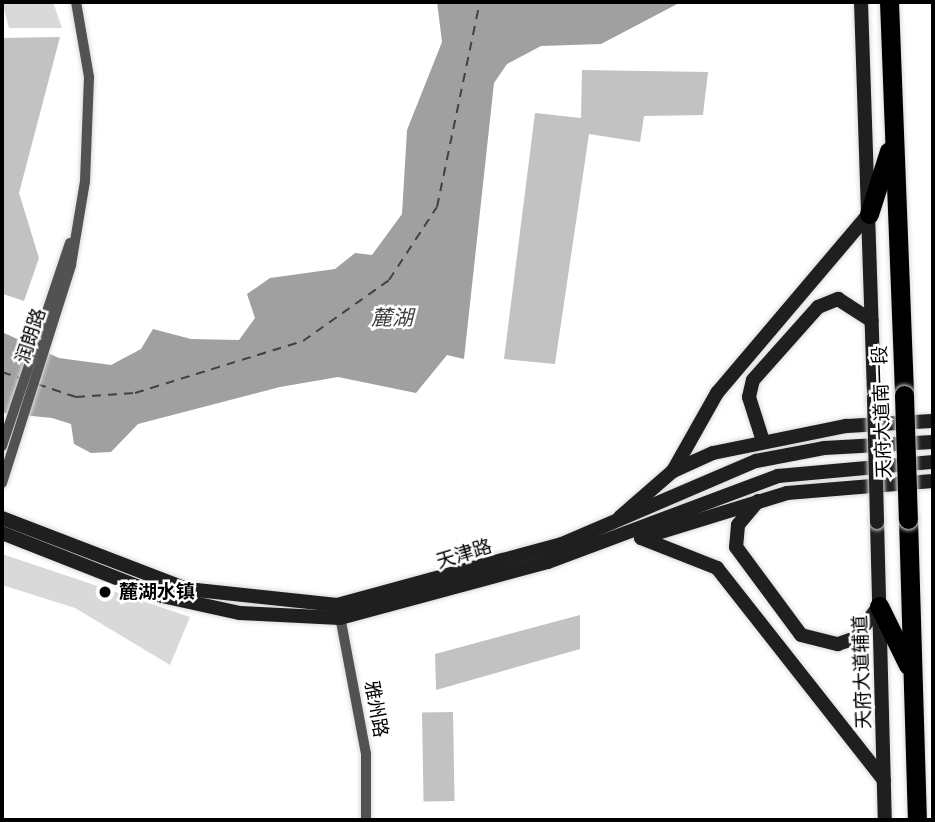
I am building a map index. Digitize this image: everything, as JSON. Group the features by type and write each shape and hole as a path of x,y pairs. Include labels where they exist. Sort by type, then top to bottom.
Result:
{"highway":[{"name":"天府大道南一段","path":"889,2 917,820"},
{"path":"869,214 894,137"},
{"path":"879,606 910,670"}],"street":[{"name":"润朗路","path":"2,483 62,299 74,238 90,110 76,2"},
{"name":"天府大道辅道","path":"861,2 885,820"},
{"path":"608,534 673,471 717,393 869,214"},
{"name":"润朗路","path":"2,446 49,299 74,238"},
{"path":"762,438 749,397 753,380 818,307 838,299 872,321"},
{"path":"673,471 762,438 933,421"},
{"name":"天津路","path":"608,534 756,461 824,448 933,442"},
{"name":"天津路","path":"2,533 162,596 240,613 339,611 562,550 778,475 933,462"},
{"path":"641,538 760,498 933,481"},
{"path":"760,498 738,524 736,547 801,635 838,645 855,638 879,606"},
{"name":"天津路","path":"2,518 187,589 339,611"},
{"path":"608,534 641,538 717,568 884,779"},
{"name":"雅州路","path":"339,611 366,754 366,820"}],"shaded area":[{"path":"2,2 53,2 62,28 9,28"},
{"path":"2,554 190,617 170,665 75,608 2,585"}],"water":[{"name":"麓湖","path":"437,2 681,2 601,44 541,46 507,64 494,83 464,359 447,355 416,393 338,377 280,387 138,424 111,452 91,453 74,444 71,424 52,418 2,413 2,332 59,358 111,365 141,349 153,329 191,339 239,340 255,318 247,294 270,278 335,269 355,253 372,255 402,214 407,130 442,42"}],"building":[{"path":"60,37 19,193 39,258 24,301 3,294 2,38"},
{"path":"582,70 708,72 703,115 644,116 640,142 589,134 555,364 504,359 535,113 581,118"},
{"path":"580,615 580,649 436,690 435,654"},
{"path":"453,712 455,801 424,802 422,713"}],"ferry route":[{"path":"37,384 76,397 135,393 303,341 389,280 437,207 480,2"},
{"path":"2,372 19,378"}],"place":[{"name":"麓湖水镇","path":"105,592"}]}
